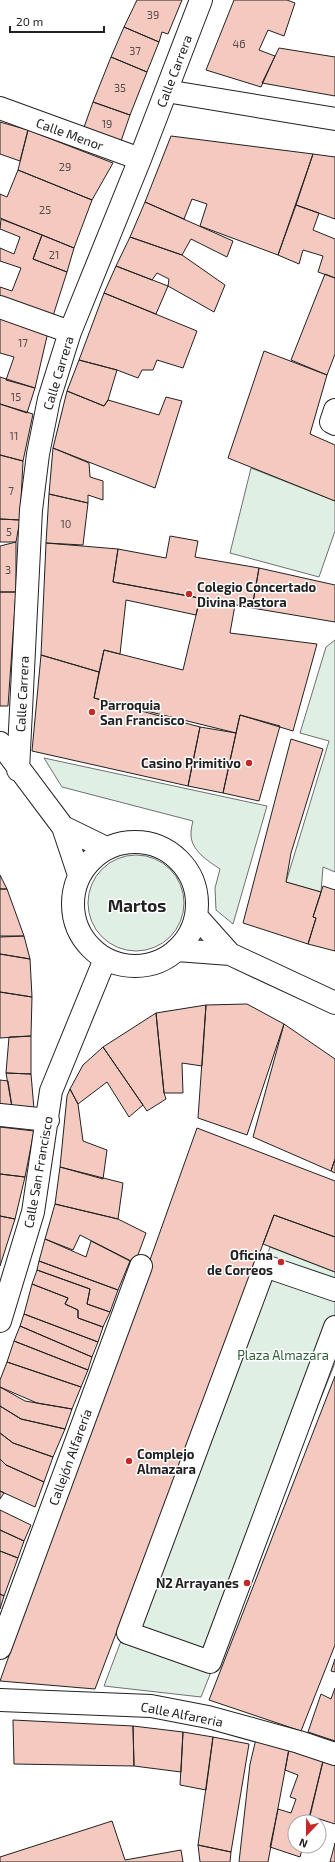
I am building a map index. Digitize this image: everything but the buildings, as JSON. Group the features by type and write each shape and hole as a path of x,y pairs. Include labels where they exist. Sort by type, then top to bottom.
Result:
{"street":[{"name":"Calle Carrera","path":"9,769 31,510 38,454 49,399 70,332 140,159 201,0"},
{"path":"166,91 335,119"},
{"name":"Calle Menor","path":"0,108 140,159"},
{"path":"0,306 70,332"},
{"path":"335,410 331,422 335,424"},
{"path":"0,743 9,769 63,827 106,848"},
{"path":"63,827 79,875"},
{"path":"126,842 146,842 165,849 181,861 192,878 197,897 196,917 190,935 177,950 161,961 142,966 123,965 105,959 90,947 78,931 73,912 73,893 79,875 91,859 106,848 126,842"},
{"path":"196,917 230,954"},
{"path":"177,950 230,954 335,1003"},
{"name":"Calle San Francisco","path":"0,1321 33,1212 48,1120 51,1091 105,959"},
{"path":"0,1115 48,1120"},
{"name":"Callejón Alfarería","path":"0,1648 141,1266"},
{"path":"335,1290 265,1266 128,1633 210,1662 335,1327"},
{"name":"Calle Alfareria","path":"0,1700 151,1706 208,1717 299,1742 335,1754"}],"green space":[{"path":"251,468 335,501 335,531 319,577 230,553"},
{"path":"335,640 335,872 323,867 321,892 286,882 329,741 300,733 326,647"},
{"path":"44,758 267,806 233,924 216,910 215,888 220,869 201,854 193,845 191,839 191,828 193,821 62,787"},
{"path":"136,855 154,859 163,863 170,869 176,876 180,885 184,903 180,921 176,930 170,937 163,943 154,947 136,951 118,947 109,943 102,937 96,930 92,921 88,903 92,885 96,876 102,869 109,863 118,859"},
{"name":"Plaza Almazara","path":"270,1247 335,1272 335,1363 201,1697 104,1686"}],"place":[{"name":"Colegio Concertado Divina Pastora","path":"189,594"},
{"name":"Parroquia San Francisco","path":"92,712"},
{"name":"Casino Primitivo","path":"249,763"},
{"name":"Oficina de Correos","path":"281,1262"},
{"name":"Complejo Almazara","path":"129,1461"},
{"name":"N2 Arrayanes","path":"247,1583"}],"district":[{"name":"Martos","path":"137,905"}]}
